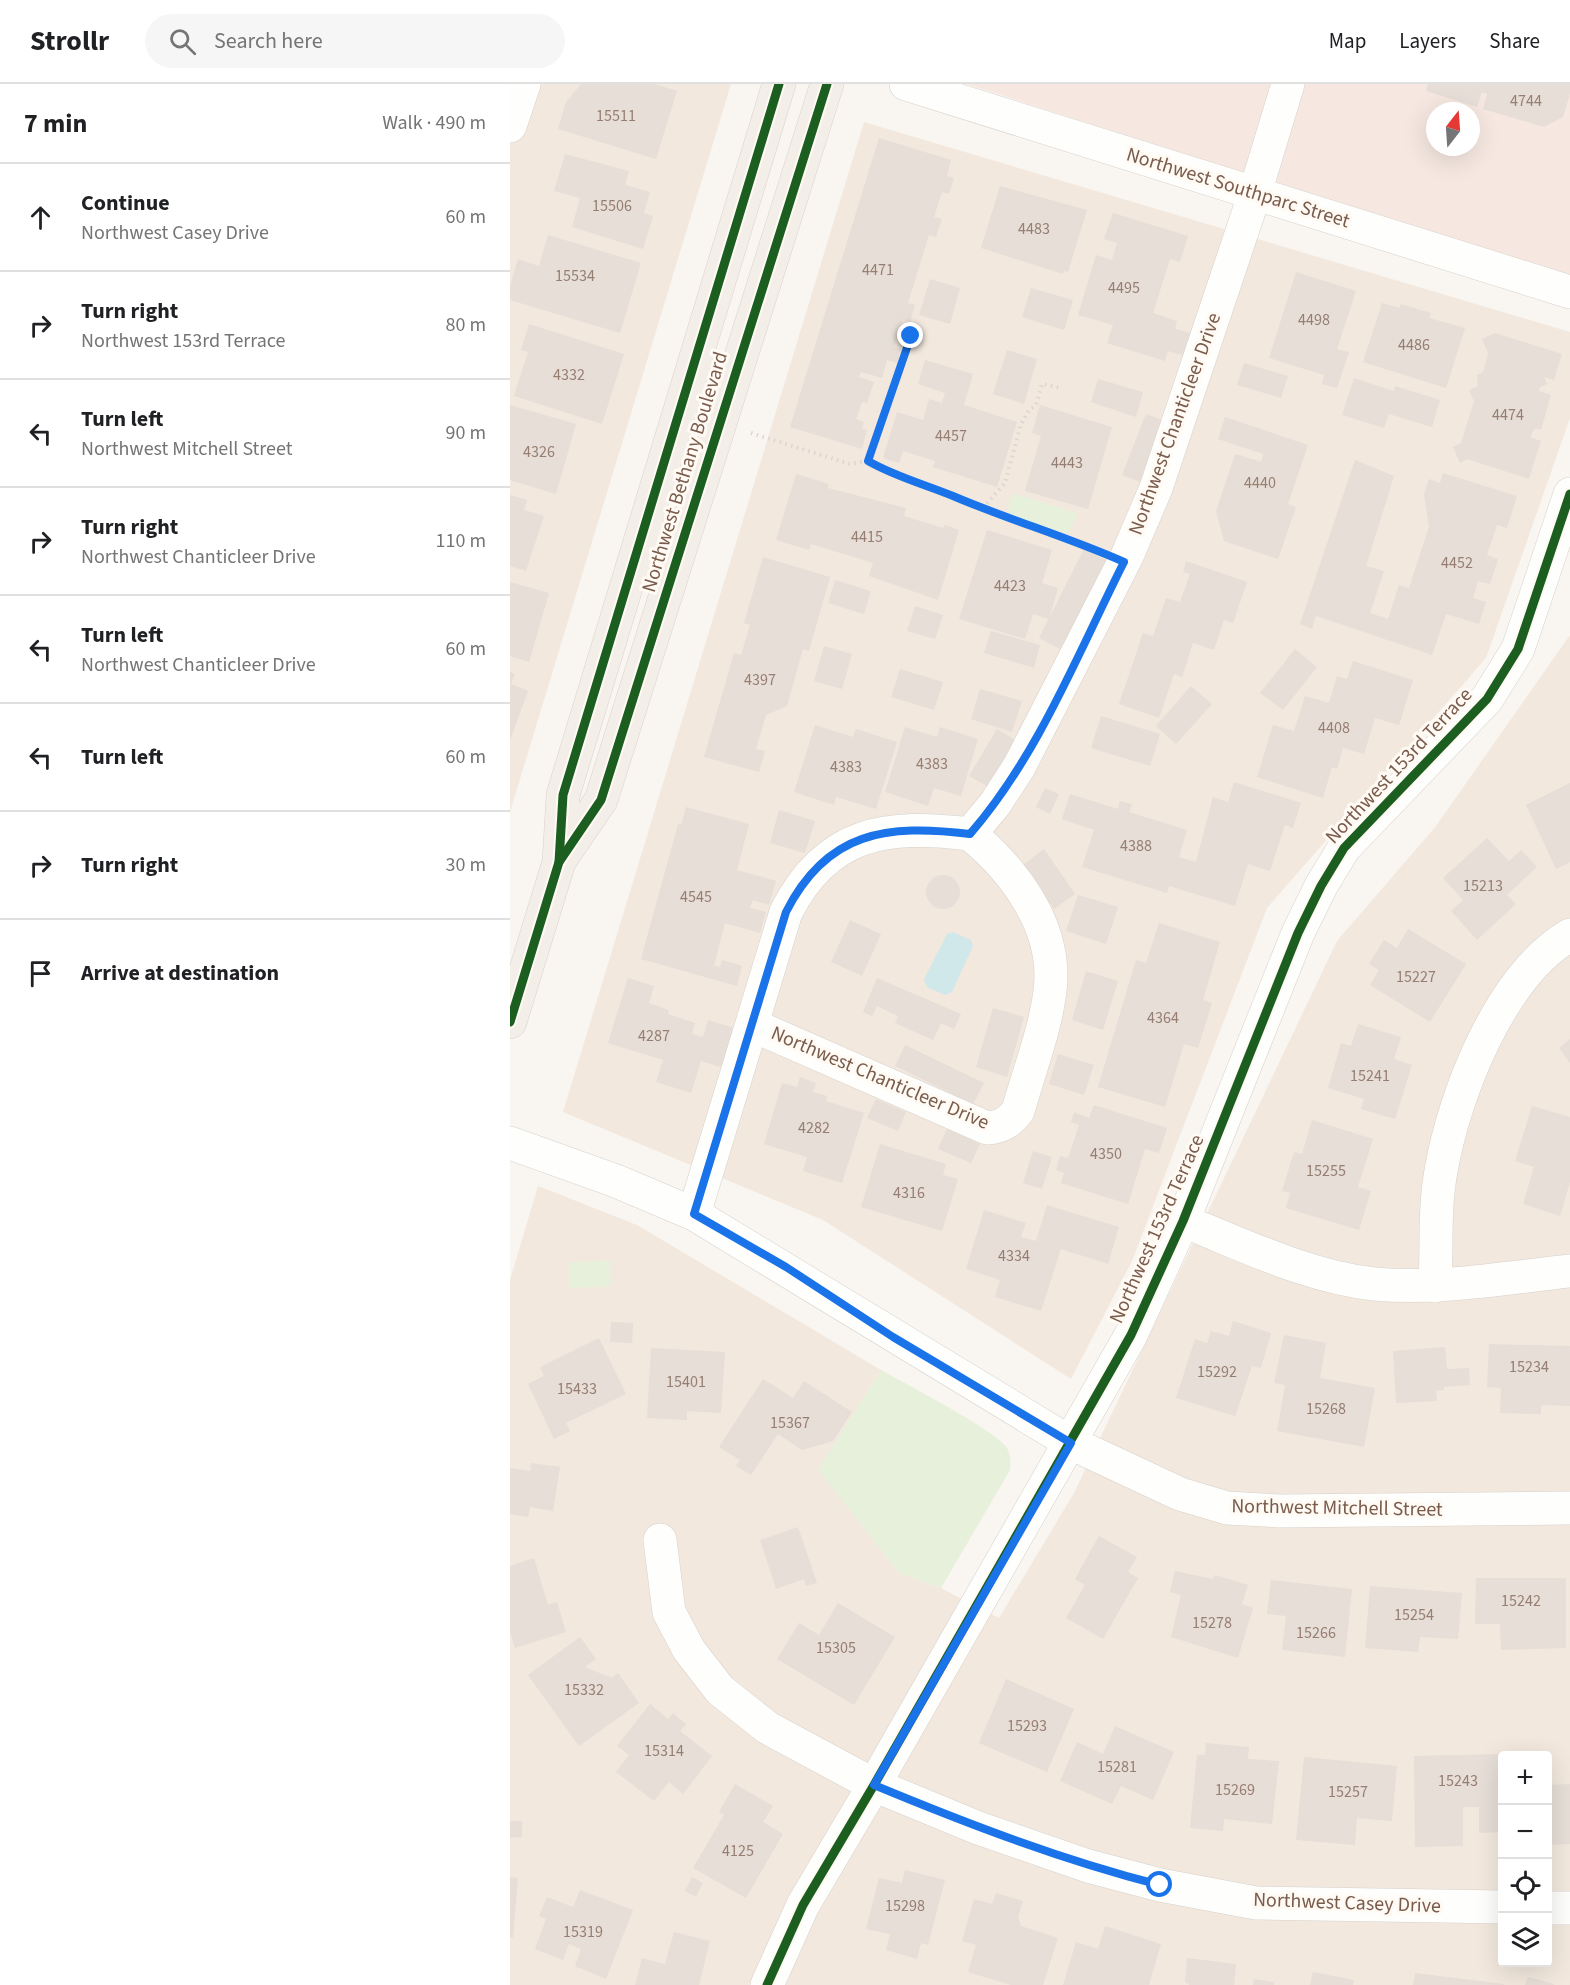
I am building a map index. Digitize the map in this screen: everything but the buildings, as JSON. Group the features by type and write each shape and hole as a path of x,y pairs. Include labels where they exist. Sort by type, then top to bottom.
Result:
{"main road":[{"name":"Northwest Bethany Boulevard","path":"510,1022 559,862 563,795 779,84"},
{"name":"Northwest Bethany Boulevard","path":"559,862 601,800 827,84"}],"street":[{"path":"510,123 524,84"},
{"name":"Northwest Southparc Street","path":"906,84 1570,292"},
{"name":"Northwest Chanticleer Drive","path":"970,834 995,804 1019,767 1124,562 1156,488 1255,193 1288,84"},
{"name":"Northwest 153rd Terrace","path":"767,1985 803,1905 1071,1443 1131,1335 1184,1221 1298,933 1321,886 1344,848 1487,699 1518,649 1570,494"},
{"name":"Northwest Chanticleer Drive","path":"694,1214 786,912 800,885 835,852 865,837 896,830 924,828 970,834 995,854 1030,902 1042,932 1049,960 1050,989 1044,1021 1018,1110 1011,1120 999,1127 987,1128 752,1025"},
{"path":"1436,1286 1440,1173 1452,1120 1471,1066 1495,1019 1527,972 1570,935"},
{"name":"Northwest Mitchell Street","path":"510,1143 616,1181 694,1214 786,1267 893,1337 1071,1443 1180,1494 1227,1508 1280,1511 1570,1508"},
{"path":"1184,1221 1309,1269 1373,1284 1436,1286 1570,1271"},
{"name":"Northwest Casey Drive","path":"660,1540 669,1612 689,1650 720,1690 768,1728 874,1785 978,1828 1088,1866 1160,1885 1256,1903 1498,1907"},
{"path":"1552,1908 1570,1908"}],"path":[{"path":"868,461 893,384 898,380 911,336 916,334"},
{"path":"983,508 1005,483 1021,424 1029,410 1036,405 1042,384 1062,388"},
{"path":"719,424 850,464 868,461 890,474 1075,540 1124,562"}],"shaded area":[{"path":"510,84 731,84 510,812"},
{"path":"966,84 1570,84 1570,277"},
{"path":"864,122 1570,332 1570,418 1486,658 1267,908 1132,1261 1071,1379 823,1220 563,1112"},
{"path":"1570,635 1570,1985 510,1985 510,1280 538,1186 637,1225 881,1370 819,1470 899,1573 941,1588 999,1618 1074,1493 1337,941 1436,826"}],"green space":[{"path":"1012,493 1077,513 1068,534 1007,515"},
{"path":"610,1261 611,1286 569,1288 569,1262"},
{"path":"881,1370 986,1430 1000,1440 1009,1454 1010,1470 941,1588 899,1573 818,1470"}],"water":[{"path":"953,932 971,940 973,946 952,992 945,995 927,987 924,979 947,934"}],"cycle path":[{"path":"510,1022 559,862 563,795 779,84"},
{"path":"559,862 601,800 827,84"},
{"path":"767,1985 803,1905 1131,1335 1183,1221 1298,933 1321,886 1344,848 1487,699 1518,649 1570,494"}],"route":[{"path":"911,336 898,380 893,384 868,461 890,474 951,495 1000,516 1075,540 1124,562 1019,767 995,804 970,834 924,828 896,830 865,837 835,852 800,885 786,912 694,1214 786,1267 893,1337 1071,1443 874,1785 978,1828 1088,1866 1160,1885"}]}
